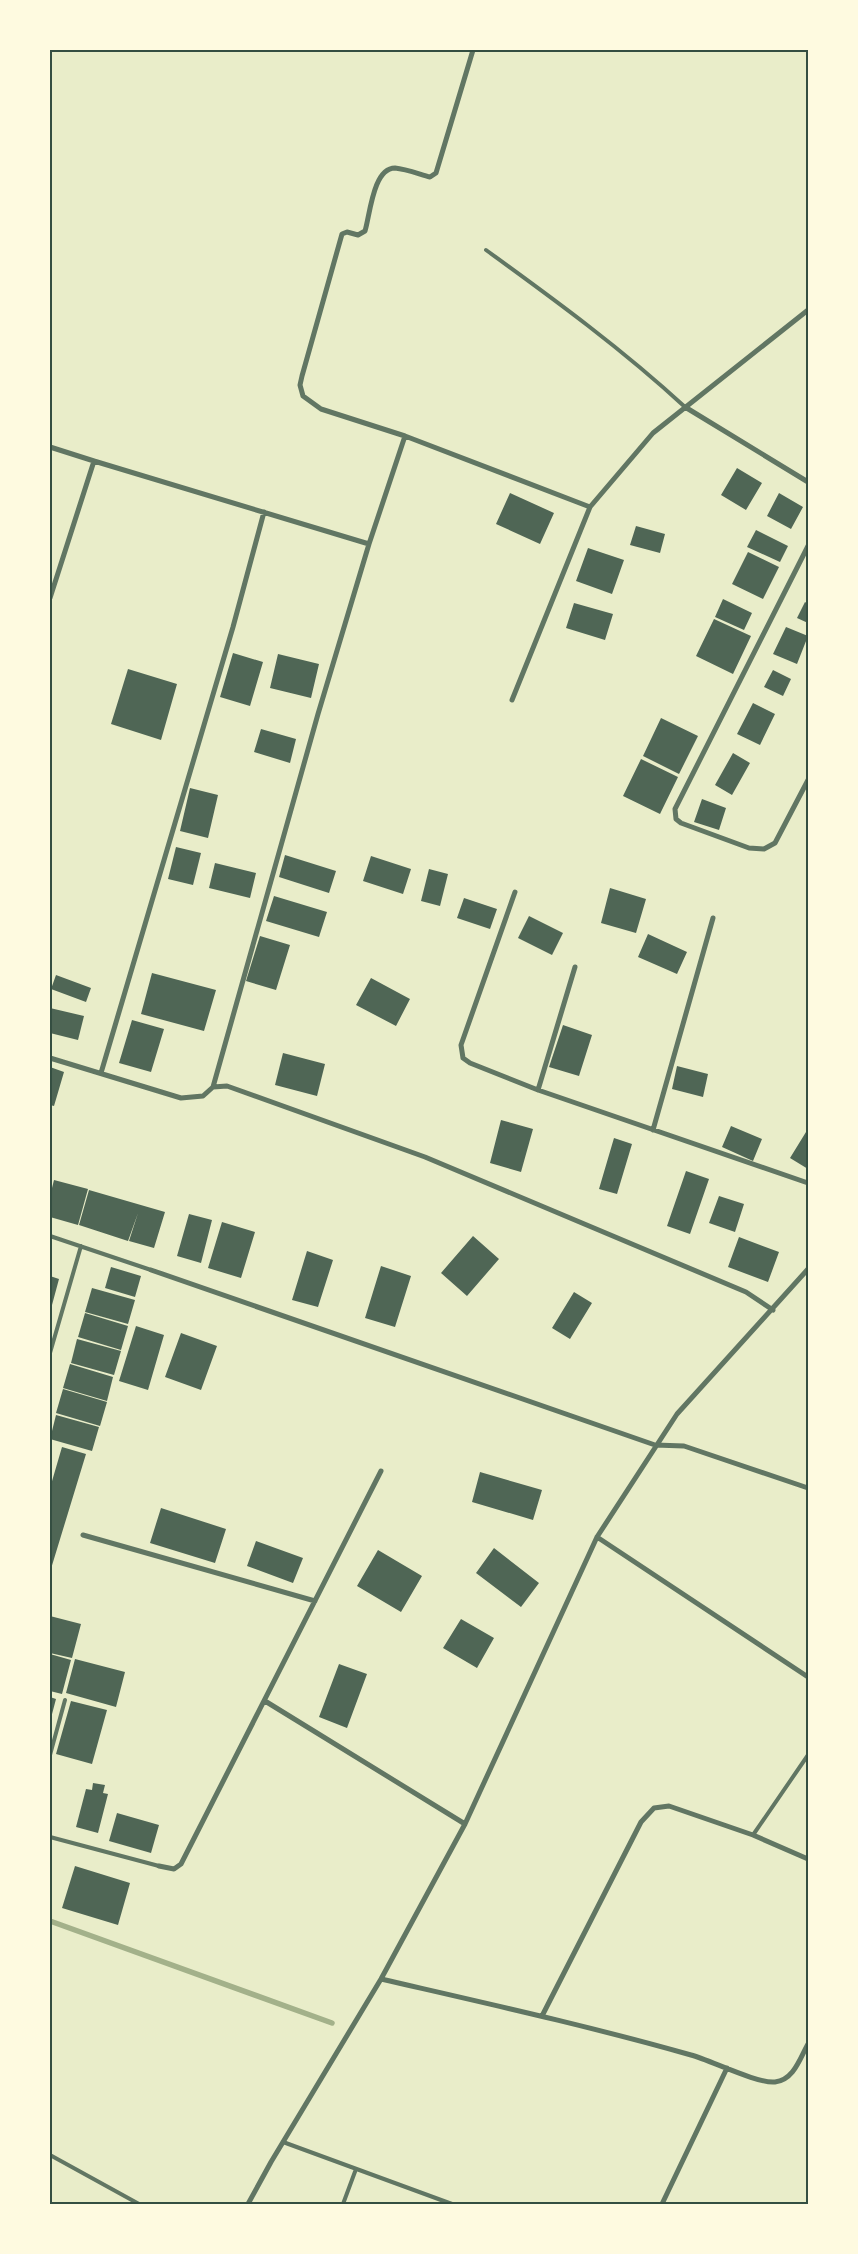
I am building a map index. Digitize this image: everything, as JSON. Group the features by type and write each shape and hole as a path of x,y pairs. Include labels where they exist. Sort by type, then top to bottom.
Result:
{"street":[{"path":"473,50 436,173 430,177 396,168 387,171 377,182 365,231 358,235 345,232 342,234 300,385 303,396 321,409 405,436 590,507"},
{"path":"512,700 590,507 616,480 638,448 685,407 808,310"},
{"path":"685,407 808,482"},
{"path":"50,1058 181,1098 203,1096 213,1087 369,544 405,436"},
{"path":"50,447 369,544"},
{"path":"50,598 94,461"},
{"path":"101,1073 233,627 264,512"},
{"path":"808,546 675,809 675,815 678,821 690,826 749,848 764,849 775,843 808,780"},
{"path":"515,892 461,1045 461,1055 470,1064 538,1090 808,1183"},
{"path":"653,1130 713,918"},
{"path":"538,1090 575,967"},
{"path":"213,1087 227,1086 425,1157 746,1292 773,1310"},
{"path":"248,2204 381,1979 464,1824 597,1537 655,1445 677,1414 773,1310 808,1269"},
{"path":"151,1270 655,1445 684,1446 808,1488"},
{"path":"800,1278 808,1281"},
{"path":"159,1866 174,1869 181,1864 381,1471"},
{"path":"84,1535 315,1601"},
{"path":"597,1537 808,1677"},
{"path":"265,1701 464,1824"},
{"path":"542,2016 641,1822 651,1810 659,1806 669,1806 753,1835 808,1859"},
{"path":"381,1979 542,2016 694,2056 766,2081 777,2082 784,2079 795,2069 808,2044"},
{"path":"662,2204 728,2068"}],"lane":[{"path":"486,250 597,331 644,369 685,407"},
{"path":"50,1236 151,1270"},
{"path":"50,1353 81,1246"},
{"path":"50,1756 65,1700"},
{"path":"753,1835 808,1755"},
{"path":"50,1836 159,1866"},
{"path":"283,2142 452,2204"},
{"path":"50,2155 138,2204"},
{"path":"343,2204 356,2169"}],"building":[{"path":"737,468 762,483 746,510 721,495"},
{"path":"510,493 554,513 540,544 496,524"},
{"path":"779,493 803,507 791,529 767,516"},
{"path":"636,526 665,534 660,553 630,545"},
{"path":"756,530 788,546 780,562 747,547"},
{"path":"588,548 624,560 612,594 576,581"},
{"path":"748,552 779,567 763,599 732,584"},
{"path":"723,599 752,613 744,630 715,617"},
{"path":"805,602 808,604 808,623 797,618"},
{"path":"574,603 613,614 605,640 566,628"},
{"path":"714,619 751,636 733,674 696,656"},
{"path":"786,627 808,636 797,664 773,654"},
{"path":"233,653 263,662 250,706 220,697"},
{"path":"278,654 319,664 311,698 270,688"},
{"path":"128,669 177,684 161,740 111,724"},
{"path":"773,670 791,679 783,696 764,687"},
{"path":"753,703 775,714 760,745 737,734"},
{"path":"661,718 698,736 679,774 643,756"},
{"path":"261,729 296,739 290,763 254,752"},
{"path":"733,753 750,763 732,795 715,785"},
{"path":"641,759 678,777 660,814 623,796"},
{"path":"190,788 218,795 208,838 180,831"},
{"path":"702,799 726,808 719,830 694,822"},
{"path":"176,847 201,853 193,885 168,879"},
{"path":"285,855 336,871 329,893 279,877"},
{"path":"371,856 411,869 403,894 363,881"},
{"path":"215,863 256,873 250,898 209,888"},
{"path":"429,869 448,874 440,906 421,901"},
{"path":"610,888 646,899 636,933 601,923"},
{"path":"274,896 327,912 319,937 266,921"},
{"path":"464,898 497,909 490,929 457,918"},
{"path":"529,916 563,933 552,955 518,938"},
{"path":"648,934 687,952 677,974 638,957"},
{"path":"260,936 290,945 276,990 246,981"},
{"path":"152,973 216,990 204,1031 141,1014"},
{"path":"56,975 91,988 86,1002 51,989"},
{"path":"371,978 410,999 396,1026 356,1005"},
{"path":"50,1008 84,1016 78,1040 50,1033"},
{"path":"132,1020 164,1029 151,1072 119,1063"},
{"path":"563,1025 592,1035 579,1076 549,1067"},
{"path":"283,1053 325,1064 317,1096 275,1085"},
{"path":"677,1066 708,1074 703,1097 672,1089"},
{"path":"50,1067 64,1072 54,1106 50,1105"},
{"path":"501,1120 533,1129 521,1172 490,1163"},
{"path":"731,1126 762,1139 753,1161 722,1147"},
{"path":"806,1132 808,1133 808,1169 790,1158"},
{"path":"614,1138 632,1144 617,1194 599,1189"},
{"path":"686,1171 709,1179 690,1234 667,1226"},
{"path":"54,1180 88,1189 78,1225 50,1217 50,1196"},
{"path":"89,1190 165,1212 154,1248 129,1241 138,1213 128,1241 79,1225"},
{"path":"719,1196 744,1204 735,1232 709,1223"},
{"path":"189,1214 212,1220 201,1263 177,1256"},
{"path":"222,1222 255,1232 241,1278 208,1268"},
{"path":"473,1236 499,1259 467,1296 441,1273"},
{"path":"739,1237 779,1252 768,1282 728,1267"},
{"path":"307,1251 333,1260 318,1307 292,1300"},
{"path":"381,1266 411,1276 395,1327 365,1318"},
{"path":"111,1267 141,1276 135,1297 105,1288"},
{"path":"50,1276 59,1279 52,1305 50,1304"},
{"path":"92,1288 135,1300 128,1324 85,1312"},
{"path":"574,1292 592,1303 570,1339 552,1328"},
{"path":"85,1313 128,1326 121,1350 78,1337"},
{"path":"136,1326 164,1335 148,1390 119,1381"},
{"path":"181,1333 217,1346 201,1390 165,1377"},
{"path":"77,1339 121,1351 114,1375 71,1363"},
{"path":"70,1364 113,1377 107,1401 63,1388"},
{"path":"63,1389 107,1402 100,1426 56,1413"},
{"path":"56,1415 99,1427 92,1451 50,1439"},
{"path":"62,1447 86,1454 50,1572 50,1488"},
{"path":"480,1472 542,1490 533,1520 472,1502"},
{"path":"161,1508 226,1529 215,1563 150,1543"},
{"path":"256,1541 303,1558 293,1583 247,1566"},
{"path":"494,1548 539,1583 521,1607 476,1573"},
{"path":"378,1550 422,1576 401,1612 357,1586"},
{"path":"50,1616 81,1624 72,1658 50,1653"},
{"path":"461,1619 494,1638 477,1668 443,1648"},
{"path":"50,1654 71,1660 62,1694 50,1691"},
{"path":"75,1659 125,1672 116,1707 66,1693"},
{"path":"339,1664 367,1674 347,1728 319,1717"},
{"path":"50,1697 56,1699 51,1718 50,1718"},
{"path":"71,1701 107,1710 92,1764 56,1754"},
{"path":"93,1783 105,1785 103,1793 108,1794 98,1833 76,1827 86,1789 92,1790"},
{"path":"117,1813 159,1825 151,1853 109,1841"},
{"path":"75,1866 130,1883 118,1925 62,1908"}],"waterway":[{"path":"50,1921 332,2023"}]}
